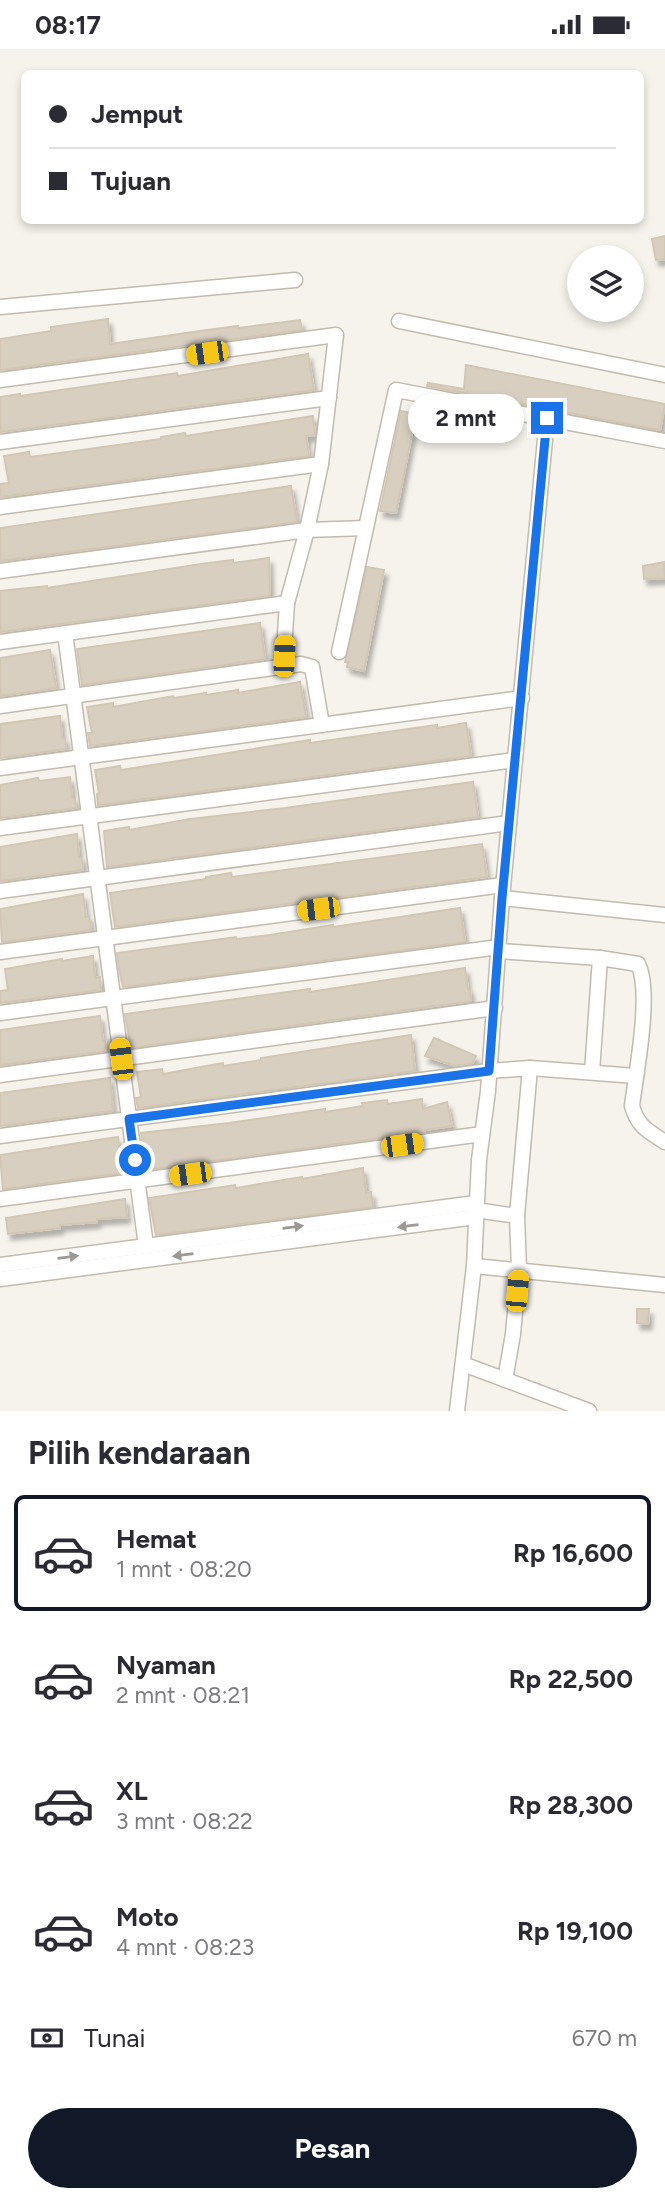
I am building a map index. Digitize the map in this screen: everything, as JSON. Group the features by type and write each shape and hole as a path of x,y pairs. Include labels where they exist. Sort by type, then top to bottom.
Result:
{"street":[{"path":"0,307 295,280"},
{"path":"399,321 665,375"},
{"path":"0,380 336,335 321,464 287,603 283,666"},
{"path":"339,652 396,390 665,441"},
{"path":"0,442 329,398"},
{"path":"457,1411 474,1266 482,1134 547,418"},
{"path":"0,507 321,464"},
{"path":"0,571 307,530 366,528"},
{"path":"0,642 287,603"},
{"path":"65,633 146,1246"},
{"path":"0,706 301,664 312,667 322,725"},
{"path":"0,768 522,698"},
{"path":"0,828 515,759"},
{"path":"0,891 509,823"},
{"path":"0,952 503,891 665,915"},
{"path":"0,1013 499,949 638,964 645,997 632,1106 636,1119 645,1130 665,1143"},
{"path":"592,1072 600,958"},
{"path":"0,1075 495,1008"},
{"path":"0,1136 489,1071 530,1068 636,1076"},
{"path":"505,1380 513,1334 519,1269 517,1216 530,1068"},
{"path":"0,1199 482,1134"},
{"path":"0,1265 146,1246 476,1210 517,1216"},
{"path":"0,1279 476,1210"},
{"path":"474,1266 665,1285"},
{"path":"463,1364 589,1411"}],"building":[{"path":"665,236 665,259 656,260 652,239"},
{"path":"108,319 110,344 300,320 302,330 0,370 0,339 51,331 51,327"},
{"path":"308,354 314,390 0,432 0,397 177,373 178,376"},
{"path":"466,365 665,404 660,430 427,386 428,383 464,389"},
{"path":"401,411 416,414 396,513 380,511"},
{"path":"313,416 315,435 306,436 309,456 0,497 0,484 9,483 4,456 29,452 30,457"},
{"path":"291,486 297,522 0,561 0,528"},
{"path":"269,558 270,596 0,632 0,591 47,588 201,564"},
{"path":"664,562 665,578 644,579 643,566"},
{"path":"367,567 384,570 364,671 347,667 348,662 345,662"},
{"path":"260,623 265,659 82,685 77,649"},
{"path":"50,650 56,688 0,696 0,658"},
{"path":"300,682 306,717 90,746 88,733 92,733 87,707 113,703 113,707 173,696 238,690 238,693"},
{"path":"60,716 66,749 0,758 1,724"},
{"path":"466,723 471,756 98,805 95,770 120,766 121,770 310,740 310,743"},
{"path":"70,777 76,808 0,818 0,785 38,778 39,781"},
{"path":"473,782 478,817 107,867 104,831 129,827 129,830 190,819"},
{"path":"77,834 83,870 0,881 0,847"},
{"path":"482,844 487,877 115,927 110,893 231,873 232,877"},
{"path":"83,894 91,930 2,942 0,909"},
{"path":"460,908 465,942 123,987 119,969 117,953 333,927"},
{"path":"93,956 95,978 100,977 101,990 0,1003 0,991 8,990 5,969"},
{"path":"465,968 471,1001 131,1048 125,1014 310,989 310,992"},
{"path":"100,1016 106,1051 0,1065 0,1030"},
{"path":"411,1035 415,1071 138,1108 136,1098 141,1097 137,1072 162,1069 163,1074 223,1063 223,1066"},
{"path":"434,1038 476,1056 472,1064 455,1066 425,1056"},
{"path":"110,1078 113,1111 0,1126 0,1093"},
{"path":"422,1099 423,1109 447,1102 452,1126 146,1170 141,1133 325,1109 325,1112 363,1106 362,1103 387,1100 388,1104"},
{"path":"118,1137 122,1173 3,1189 0,1155"},
{"path":"363,1168 366,1193 371,1192 373,1207 156,1235 149,1198 235,1185 236,1188 302,1179"},
{"path":"125,1199 127,1217 97,1219 97,1222 8,1234 6,1218"},
{"path":"637,1309 649,1309 648,1324 637,1323"}],"route":[{"path":"135,1160 129,1119 489,1071 502,898 547,418"}]}
